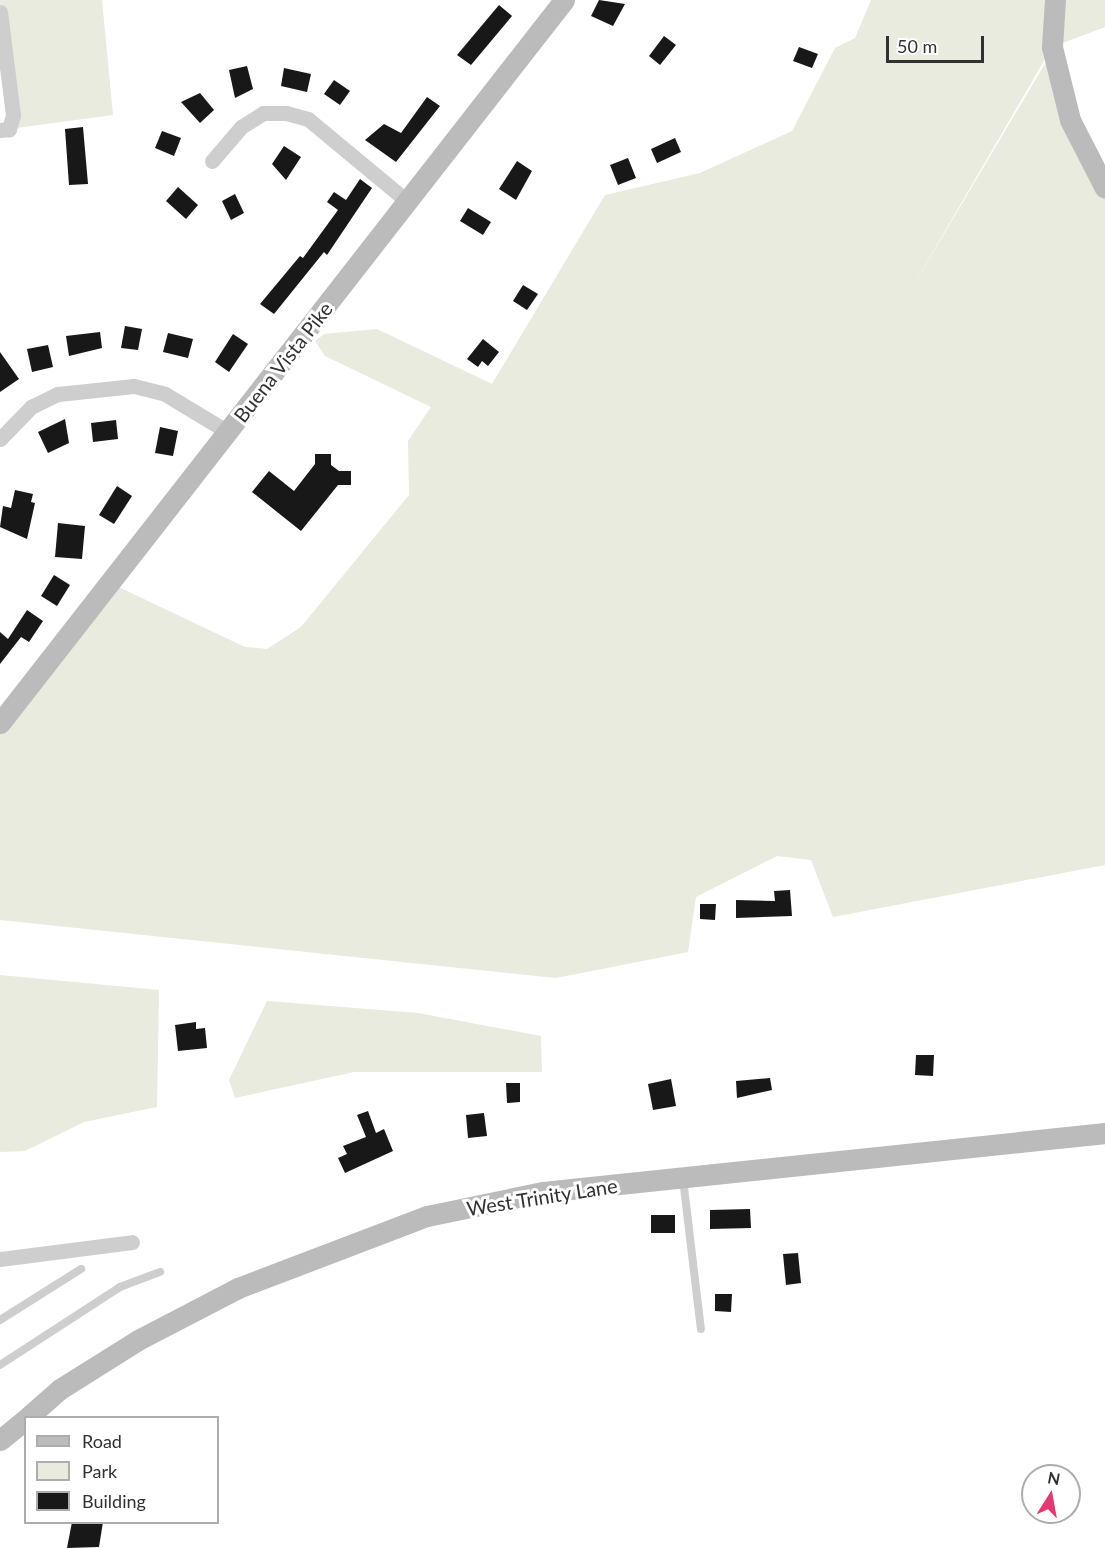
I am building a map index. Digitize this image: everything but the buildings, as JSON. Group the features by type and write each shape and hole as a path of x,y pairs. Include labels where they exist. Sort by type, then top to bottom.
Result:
{"main road":[{"name":"Buena Vista Pike","path":"0,723 564,0"},
{"path":"1055,0 1052,47 1070,120 1105,188"},
{"name":"West Trinity Lane","path":"28,1416 60,1389 138,1340 238,1288 322,1253 427,1216 543,1192 1105,1133"},
{"name":"West Trinity Lane","path":"0,1440 24,1420"}],"street":[{"path":"0,12 13,115 4,129"},
{"path":"213,160 241,127 263,114 286,113 308,119 408,202"},
{"path":"0,439 31,407 58,394 135,386 165,394 228,432"},
{"path":"0,1258 132,1242"}],"lane":[{"path":"683,1177 701,1329"},
{"path":"0,1320 81,1269"},
{"path":"0,1365 120,1287 160,1272"}],"green space":[{"path":"0,0 102,0 113,115 9,129"},
{"path":"871,0 1105,0 1105,27 1052,47 909,293 1053,50 1105,188 1105,865 833,917 811,860 777,856 696,897 688,952 556,978 0,920 0,723 110,583 245,647 267,649 301,627 409,495 408,441 431,407 325,356 315,341 324,334 377,329 492,384 605,195 700,173 792,131 835,48 855,38"},
{"path":"0,975 159,990 157,1107 84,1122 25,1151 0,1152"},
{"path":"267,1001 418,1013 541,1036 542,1072 354,1072 235,1098 229,1080"}]}
